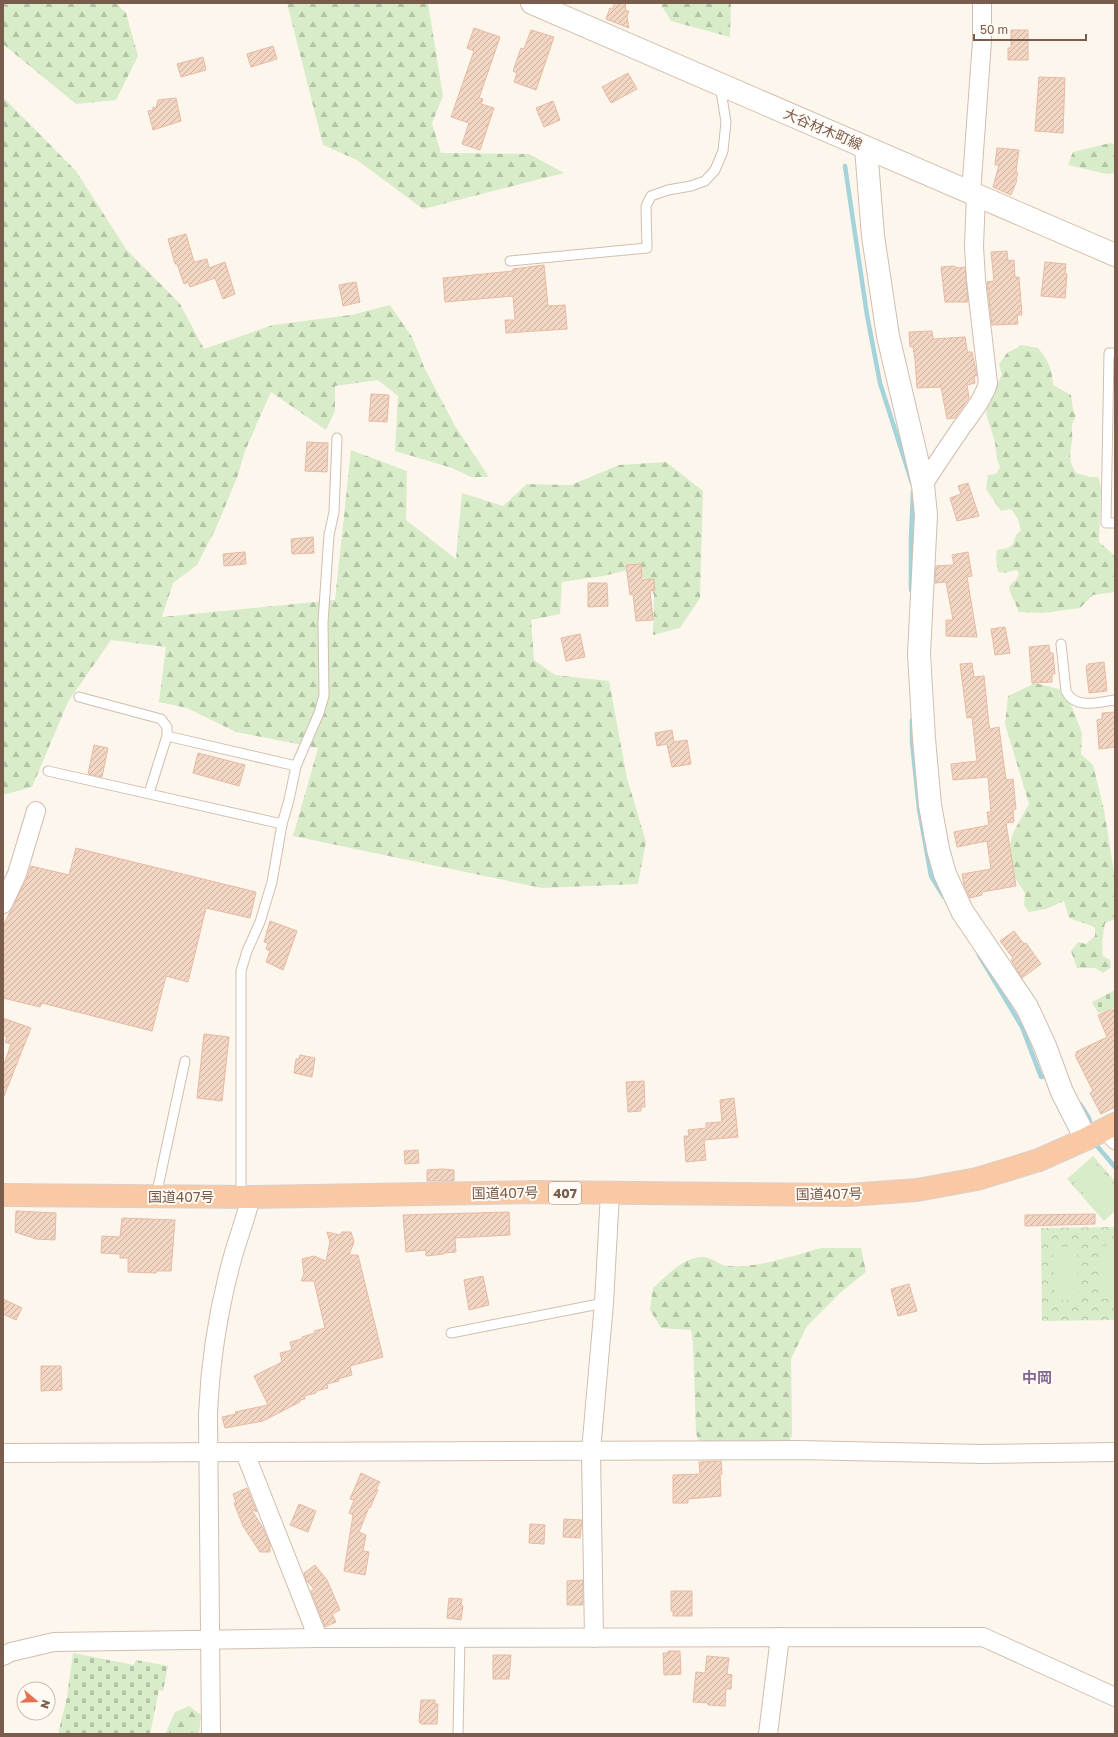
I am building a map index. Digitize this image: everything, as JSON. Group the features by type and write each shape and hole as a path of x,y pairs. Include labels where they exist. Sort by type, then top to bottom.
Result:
{"highway":[{"name":"国道407号","path":"3,1195 246,1197 536,1192 610,1194 849,1195 918,1190 989,1176 1039,1160 1086,1139 1112,1131"}],"street":[{"name":"大谷材木町線","path":"532,3 720,86 1115,255"},
{"path":"923,485 976,408 986,391 988,383 976,280 973,194 982,40 982,3"},
{"path":"866,148 873,236 888,336 923,485 926,515 919,654 929,798 938,849 945,874 962,911 1027,1007 1045,1046 1062,1092 1086,1139"},
{"path":"3,904 17,874 36,811"},
{"path":"594,1638 591,1451 604,1303 610,1194"},
{"path":"211,1734 208,1452 210,1370 217,1324 246,1197"},
{"path":"3,1453 799,1450 982,1454 1115,1452"},
{"path":"245,1453 318,1638"},
{"path":"768,1734 780,1637"},
{"path":"3,1656 11,1652 54,1642 318,1638 460,1639 983,1637 1115,1697"}],"lane":[{"path":"510,261 647,248 646,206 651,196 668,190 691,186 705,181 715,170 723,151 726,122 720,86"},
{"path":"1115,353 1109,353 1106,523 1115,523"},
{"path":"246,1197 241,970 246,951 260,922 272,882 282,824 296,766 320,713 324,696 323,622 329,535 334,512 337,438"},
{"path":"1061,644 1066,691 1069,698 1078,703 1115,700"},
{"path":"79,697 160,719 167,727 167,736 149,793"},
{"path":"167,736 296,766"},
{"path":"48,771 282,824"},
{"path":"156,1197 185,1060"},
{"path":"451,1333 604,1303"},
{"path":"458,1734 460,1639"}],"green space":[{"path":"3,3 116,3 126,13 138,56 116,100 76,104 3,44"},
{"path":"287,3 428,3 443,96 432,123 441,153 529,154 564,173 423,209 357,160 323,145"},
{"path":"660,3 731,3 730,37 671,21"},
{"path":"3,97 76,171 126,249 180,304 204,349 273,325 351,315 390,305 412,337 425,369 455,426 489,477 471,477 452,468 395,451 398,396 378,380 335,386 335,411 326,430 271,392 245,451 238,475 217,526 197,565 173,583 162,617 335,600 351,450 407,471 406,520 456,559 462,493 503,506 527,484 571,485 619,465 666,462 703,491 700,598 680,628 653,635 654,595 637,568 603,576 562,582 560,614 531,620 534,660 555,675 609,681 627,778 646,842 638,884 542,888 293,836 318,748 236,732 187,708 159,702 166,647 111,640 68,702 32,787 3,795"},
{"path":"1110,143 1115,145 1115,173 1107,174 1068,165 1073,152"},
{"path":"1022,345 1038,348 1049,365 1052,373 1053,385 1071,395 1073,409 1076,416 1072,426 1070,457 1072,464 1076,473 1090,477 1098,477 1101,487 1099,542 1115,556 1115,592 1093,595 1080,608 1043,613 1019,612 1010,592 1009,586 1017,579 1019,573 1016,570 1004,573 998,572 996,558 997,550 1008,548 1013,544 1016,535 1021,530 1018,519 1011,509 1001,511 986,489 988,475 996,474 1000,467 997,459 995,442 986,413 987,403 1002,375 999,364 1007,353"},
{"path":"1035,683 1059,689 1072,707 1082,733 1081,754 1093,765 1104,810 1115,878 1115,919 1105,923 1102,952 1103,956 1110,960 1111,967 1103,973 1095,968 1077,968 1071,951 1078,942 1086,944 1095,936 1095,928 1069,918 1064,901 1046,909 1029,912 1024,905 1025,893 1015,878 1007,856 1013,833 1029,804 1005,724 1008,696"},
{"path":"1115,990 1115,1008 1098,1013 1092,1002"},
{"path":"1093,1156 1115,1181 1115,1211 1104,1221 1067,1179"},
{"path":"1093,1161 1115,1186 1115,1207 1104,1217 1072,1179"},
{"path":"1115,1227 1115,1320 1042,1321 1041,1228"},
{"path":"1115,1245 1115,1299 1100,1299 1099,1246"},
{"path":"1077,1246 1078,1300 1054,1300 1053,1247"},
{"path":"821,1248 861,1248 866,1272 840,1293 807,1326 791,1359 792,1435 789,1442 699,1442 696,1433 693,1344 691,1330 661,1328 650,1310 653,1288 675,1268 694,1258 704,1257 727,1266 739,1266 775,1261"},
{"path":"73,1653 134,1665 136,1660 168,1666 163,1691 159,1690 150,1734 58,1734 67,1697"},
{"path":"189,1706 201,1715 199,1734 165,1734 175,1712"}],"building":[{"path":"615,3 625,3 626,11 629,11 627,16 629,28 606,19 610,8 612,9"},
{"path":"474,28 500,37 479,98 483,99 481,104 494,108 480,150 462,144 469,123 451,117 474,51 467,48"},
{"path":"531,30 554,37 536,90 514,82 517,73 513,71 521,48 524,49"},
{"path":"1011,30 1028,30 1028,60 1008,60 1008,48 1011,48"},
{"path":"273,46 277,59 251,67 247,54"},
{"path":"203,57 206,70 181,77 177,64"},
{"path":"628,73 637,89 611,103 602,87"},
{"path":"1039,77 1065,78 1063,133 1035,131"},
{"path":"176,98 181,121 153,130 148,111 153,110 153,107 156,108 158,100"},
{"path":"553,101 560,120 544,127 536,108"},
{"path":"997,148 1019,150 1016,172 1018,173 1017,180 1011,195 993,187 999,165 995,165"},
{"path":"186,234 194,262 207,259 209,268 225,262 235,294 223,299 215,278 190,287 188,282 184,284 177,264 175,264 168,239"},
{"path":"1007,251 1008,261 1014,260 1015,277 1019,277 1022,315 1017,315 1018,324 992,325 987,282 994,281 991,252"},
{"path":"1045,262 1066,264 1065,274 1067,274 1065,298 1041,296"},
{"path":"544,265 548,306 565,305 567,329 506,333 505,320 515,320 513,296 445,302 443,278 513,271 513,269"},
{"path":"954,266 957,268 965,267 968,302 945,302 941,267"},
{"path":"356,282 360,302 343,306 339,285"},
{"path":"932,331 933,339 965,337 967,350 968,352 972,352 977,376 974,376 975,383 967,385 969,398 955,418 947,419 941,387 917,388 915,359 913,347 910,347 909,332"},
{"path":"371,394 389,395 387,422 369,421"},
{"path":"307,442 328,443 327,472 305,471"},
{"path":"968,483 979,516 957,521 950,498 961,494 958,486"},
{"path":"313,537 314,553 292,554 291,539"},
{"path":"245,552 246,564 224,566 223,554"},
{"path":"968,552 972,576 967,577 977,637 946,636 946,620 953,620 946,582 935,583 936,566 954,565 952,555"},
{"path":"641,564 642,580 654,579 655,590 650,591 653,620 636,621 633,594 630,595 626,565"},
{"path":"588,583 607,583 608,606 588,607"},
{"path":"1005,627 1010,653 995,655 991,629"},
{"path":"580,634 585,657 566,661 561,638"},
{"path":"1049,645 1050,653 1053,653 1055,674 1052,674 1052,682 1032,683 1029,647"},
{"path":"1104,662 1107,691 1089,693 1086,666 1088,666 1088,664"},
{"path":"972,663 974,677 984,676 990,729 999,727 1006,780 1013,779 1016,809 1013,810 1014,822 1006,823 1016,886 982,892 982,895 970,898 964,885 962,874 991,869 987,841 957,847 954,832 989,825 987,812 991,812 988,777 953,780 951,764 977,761 972,717 967,718 960,664"},
{"path":"1115,712 1115,747 1099,749 1097,720 1102,719 1102,713"},
{"path":"672,730 674,742 687,740 691,764 672,767 667,744 657,746 655,733"},
{"path":"94,745 108,748 102,777 88,774"},
{"path":"198,753 245,765 239,786 193,773"},
{"path":"76,848 256,892 250,918 206,908 188,982 166,976 152,1031 42,1003 40,1007 3,998 3,926 27,878 31,866 69,875"},
{"path":"270,921 297,931 283,970 266,962 270,951 266,949 268,943 264,942"},
{"path":"1014,931 1024,944 1026,943 1041,964 1022,978 1011,960 1013,958 1000,941"},
{"path":"1109,1010 1115,1010 1115,1107 1101,1114 1090,1093 1093,1091 1075,1055 1077,1054 1076,1052 1107,1037 1098,1015"},
{"path":"3,1018 31,1028 4,1096 3,1067 11,1044 5,1042 7,1037 3,1035"},
{"path":"204,1034 229,1037 222,1101 197,1098"},
{"path":"300,1055 315,1058 312,1077 294,1073 296,1059 299,1059"},
{"path":"644,1081 645,1107 641,1107 641,1111 628,1112 626,1082"},
{"path":"734,1098 738,1137 704,1140 706,1160 686,1162 684,1136 689,1136 688,1130 706,1128 706,1123 722,1122 720,1100"},
{"path":"418,1150 419,1163 405,1164 404,1151"},
{"path":"427,1170 454,1170 454,1181 427,1181"},
{"path":"16,1211 56,1213 55,1240 36,1239 15,1232"},
{"path":"509,1212 510,1235 455,1238 456,1252 444,1254 426,1256 426,1250 406,1252 403,1215"},
{"path":"1095,1214 1095,1224 1025,1226 1025,1215"},
{"path":"122,1218 175,1220 171,1271 156,1271 156,1273 128,1272 128,1258 120,1258 120,1254 101,1253 102,1236 120,1237"},
{"path":"327,1232 340,1235 342,1232 351,1232 354,1242 349,1255 358,1255 383,1357 350,1366 352,1375 338,1379 339,1381 327,1384 328,1388 304,1396 305,1399 300,1400 300,1402 263,1421 225,1428 222,1417 236,1414 235,1412 268,1405 254,1376 282,1362 280,1353 292,1350 290,1342 302,1339 302,1337 315,1333 314,1331 325,1328 314,1281 301,1281 304,1274 302,1259 314,1256 326,1261 330,1242"},
{"path":"483,1276 489,1305 469,1310 464,1280"},
{"path":"909,1284 917,1311 898,1316 891,1289"},
{"path":"3,1299 22,1308 16,1320 3,1314"},
{"path":"41,1366 61,1366 62,1390 41,1391"},
{"path":"721,1461 721,1496 688,1499 688,1503 673,1503 673,1475 700,1474 699,1462"},
{"path":"361,1473 380,1482 376,1489 378,1490 359,1532 366,1535 363,1551 369,1552 365,1575 344,1571 353,1515 349,1513 354,1500 350,1499"},
{"path":"247,1488 257,1512 251,1509 263,1528 270,1544 270,1552 260,1552 243,1526 234,1503 236,1502 233,1494"},
{"path":"299,1504 316,1511 308,1532 290,1525"},
{"path":"564,1519 582,1520 580,1538 563,1537"},
{"path":"530,1524 545,1525 544,1544 529,1543"},
{"path":"315,1565 327,1580 340,1610 332,1614 336,1622 325,1627 311,1591 314,1589 306,1580 304,1573"},
{"path":"583,1580 583,1605 567,1605 567,1581"},
{"path":"671,1591 692,1591 692,1616 673,1616 673,1611 671,1611"},
{"path":"449,1598 462,1599 461,1606 463,1606 461,1620 447,1618"},
{"path":"668,1651 680,1651 681,1674 664,1675 663,1653 668,1653"},
{"path":"493,1655 511,1655 509,1679 493,1679"},
{"path":"707,1656 729,1658 727,1674 732,1675 731,1689 726,1689 725,1706 693,1702 696,1672 705,1673"},
{"path":"421,1700 435,1700 435,1704 438,1704 437,1724 421,1724 419,1722"}],"waterway":[{"path":"845,166 867,315 880,383 912,483"},
{"path":"911,590 913,492"},
{"path":"912,720 912,742 919,809 931,876 944,897"},
{"path":"979,955 1022,1027 1041,1077 1050,1075"},
{"path":"1080,1104 1089,1118 1092,1129"},
{"path":"1095,1140 1097,1146 1115,1167"}],"district":[{"name":"中岡","path":"1037,1378"}]}
